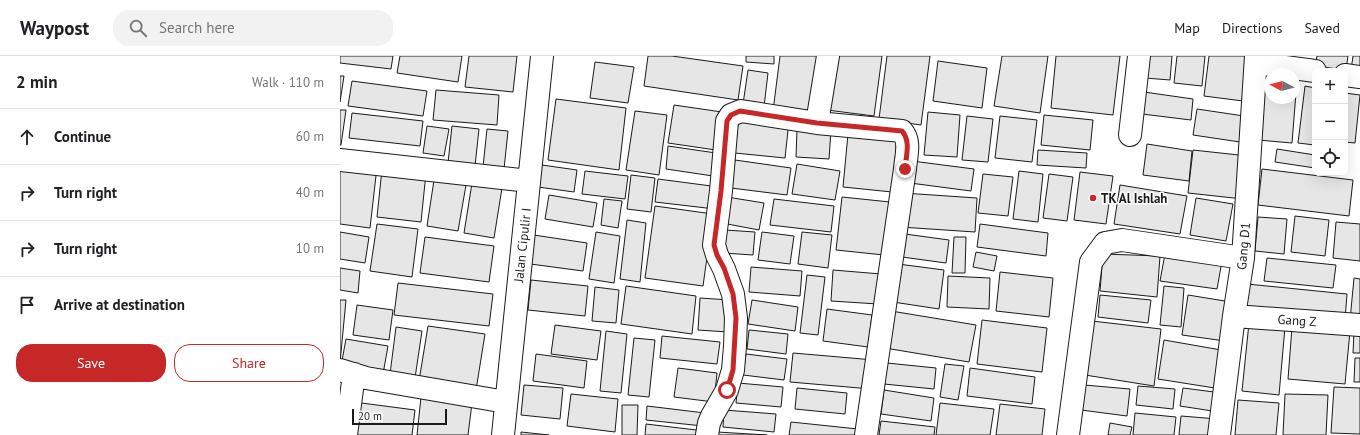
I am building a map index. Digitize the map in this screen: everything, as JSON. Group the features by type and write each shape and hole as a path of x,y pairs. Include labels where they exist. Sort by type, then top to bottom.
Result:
{"street":[{"name":"Jalan Cipulir I","path":"503,435 542,56"},
{"path":"817,123 828,56"},
{"path":"1130,136 1139,56"},
{"path":"1256,59 1312,70"},
{"name":"Gang D1","path":"1219,435 1243,258 1256,59"},
{"path":"1348,76 1360,78"},
{"path":"708,435 709,423 727,390 733,370 736,318 733,294 714,245 721,191 727,121 731,115 740,111 817,123 902,131 908,140 866,435"},
{"path":"340,160 529,181"},
{"path":"1068,435 1091,262 1105,242 1122,240 1243,258"},
{"name":"Gang Z","path":"1234,316 1360,325"},
{"path":"346,435 347,372 366,378 506,402"}],"building":[{"path":"340,56 393,56 391,69 340,63"},
{"path":"400,56 462,56 458,82 397,73"},
{"path":"469,56 517,56 513,92 465,87"},
{"path":"648,56 672,56 743,66 738,100 644,86"},
{"path":"746,56 774,56 774,64 746,62"},
{"path":"780,56 820,56 813,116 773,111"},
{"path":"834,56 882,56 874,116 827,110"},
{"path":"887,56 930,56 921,125 879,119"},
{"path":"1002,56 1048,56 1040,113 994,106"},
{"path":"1056,56 1120,56 1113,115 1051,108"},
{"path":"1147,56 1172,56 1170,80 1145,78"},
{"path":"1177,56 1205,56 1202,86 1174,83"},
{"path":"1209,56 1248,56 1243,101 1204,96"},
{"path":"1317,56 1348,56 1346,68 1315,66"},
{"path":"1353,56 1360,56 1360,71 1351,70"},
{"path":"938,61 987,68 982,108 933,101"},
{"path":"595,62 634,67 628,103 590,98"},
{"path":"748,70 768,73 764,107 743,104"},
{"path":"340,76 344,76 340,102"},
{"path":"1264,77 1264,104 1295,104 1292,143 1258,140"},
{"path":"352,81 427,91 423,116 348,106"},
{"path":"1305,86 1312,87 1312,145 1298,143"},
{"path":"436,90 499,95 497,125 433,120"},
{"path":"1144,92 1193,99 1191,120 1142,114"},
{"path":"1348,93 1360,95 1355,143 1348,142"},
{"path":"556,99 626,108 619,170 548,160"},
{"path":"674,105 722,112 716,150 668,143"},
{"path":"1197,109 1244,116 1240,142 1193,135"},
{"path":"340,110 346,110 341,145 340,145"},
{"path":"635,111 667,115 659,175 626,170"},
{"path":"928,112 960,115 957,157 924,155"},
{"path":"352,113 423,121 420,146 349,138"},
{"path":"739,115 789,121 785,158 735,153"},
{"path":"1044,115 1093,120 1090,150 1041,145"},
{"path":"967,116 993,119 988,162 962,160"},
{"path":"1000,116 1037,120 1032,162 995,158"},
{"path":"427,126 449,129 444,156 423,153"},
{"path":"452,126 479,129 475,166 448,163"},
{"path":"487,129 508,131 504,169 483,167"},
{"path":"797,129 831,130 829,159 796,157"},
{"path":"848,134 897,139 892,192 843,187"},
{"path":"1147,144 1192,151 1189,181 1143,175"},
{"path":"668,146 716,153 713,176 666,169"},
{"path":"1277,149 1312,155 1312,168 1275,162"},
{"path":"1038,150 1087,153 1086,168 1037,165"},
{"path":"1193,150 1248,156 1243,199 1188,193"},
{"path":"735,160 791,168 787,195 731,188"},
{"path":"912,161 974,169 971,191 910,183"},
{"path":"340,162 377,167 370,228 340,224"},
{"path":"797,164 840,171 835,200 792,194"},
{"path":"542,165 577,170 574,192 538,187"},
{"path":"382,169 426,173 421,222 377,217"},
{"path":"1262,169 1353,180 1349,216 1258,205"},
{"path":"585,171 628,176 625,199 582,194"},
{"path":"1019,171 1043,174 1038,222 1013,219"},
{"name":"TK Al Ishlah","path":"1080,172 1113,176 1106,224 1074,220"},
{"path":"983,174 1013,177 1008,216 978,213"},
{"path":"1049,174 1073,177 1067,221 1043,218"},
{"path":"631,175 655,178 651,212 627,209"},
{"path":"658,179 719,187 715,209 655,202"},
{"path":"434,180 466,185 458,231 427,226"},
{"path":"472,183 502,188 494,238 464,233"},
{"path":"1120,185 1187,196 1180,234 1114,224"},
{"path":"903,193 977,198 975,232 900,227"},
{"path":"549,195 597,203 593,227 545,219"},
{"path":"727,197 764,203 759,230 722,223"},
{"path":"842,197 890,202 884,255 836,250"},
{"path":"1196,198 1233,204 1226,241 1190,235"},
{"path":"604,199 622,201 618,228 601,225"},
{"path":"774,199 834,206 831,232 770,225"},
{"path":"655,206 713,214 703,286 645,278"},
{"path":"1295,216 1329,220 1325,256 1291,252"},
{"path":"1258,217 1287,219 1284,254 1255,251"},
{"path":"627,220 646,223 640,282 620,279"},
{"path":"1336,222 1360,224 1360,261 1333,258"},
{"path":"377,224 418,229 412,277 370,271"},
{"path":"980,224 1048,233 1046,256 977,247"},
{"path":"725,230 755,232 753,255 723,253"},
{"path":"340,232 369,237 365,263 340,259"},
{"path":"596,232 620,236 614,283 589,279"},
{"path":"762,232 794,236 790,264 758,260"},
{"path":"802,232 832,235 828,268 798,264"},
{"path":"527,234 587,243 583,271 523,263"},
{"path":"905,234 949,240 946,263 902,257"},
{"path":"425,237 494,246 489,282 420,273"},
{"path":"954,237 966,237 965,273 952,273"},
{"path":"976,252 997,256 994,271 973,267"},
{"path":"1103,254 1160,256 1157,297 1100,291"},
{"path":"1165,254 1222,261 1217,289 1160,281"},
{"path":"1267,258 1336,265 1333,288 1264,281"},
{"path":"898,264 944,270 939,309 893,302"},
{"path":"751,267 802,271 800,296 749,292"},
{"path":"340,268 360,271 358,293 340,290"},
{"path":"833,270 881,274 878,304 831,301"},
{"path":"1000,272 1053,278 1049,317 996,311"},
{"path":"807,275 825,277 818,335 800,333"},
{"path":"948,276 990,278 989,309 947,307"},
{"path":"1354,278 1360,279 1360,320 1350,320"},
{"path":"531,280 588,286 585,316 528,310"},
{"path":"398,283 493,294 489,326 394,315"},
{"path":"1247,284 1347,294 1345,320 1244,311"},
{"path":"626,286 696,296 692,334 621,324"},
{"path":"1164,286 1184,288 1181,327 1160,325"},
{"path":"595,287 619,290 616,323 592,321"},
{"path":"1100,295 1151,300 1148,323 1098,317"},
{"path":"1188,295 1231,302 1225,341 1182,335"},
{"path":"700,298 730,300 728,332 698,330"},
{"path":"340,300 346,300 340,363"},
{"path":"752,300 798,307 795,331 748,324"},
{"path":"357,305 393,310 389,340 353,335"},
{"path":"827,309 872,315 868,347 823,341"},
{"path":"891,311 976,325 969,362 885,348"},
{"path":"982,320 1047,328 1042,372 977,364"},
{"path":"1092,321 1161,329 1154,386 1085,375"},
{"path":"1249,323 1285,327 1279,395 1242,391"},
{"path":"555,325 601,331 597,360 551,354"},
{"path":"428,326 485,334 476,390 419,381"},
{"path":"396,327 422,331 415,378 390,374"},
{"path":"1292,327 1350,331 1345,384 1288,379"},
{"path":"749,330 788,334 786,354 747,349"},
{"path":"606,331 627,334 621,393 600,391"},
{"path":"1354,332 1360,333 1360,353 1353,353"},
{"path":"662,336 720,342 717,364 660,358"},
{"path":"634,338 655,340 649,397 628,395"},
{"path":"346,339 388,346 383,374 341,366"},
{"path":"1164,340 1227,351 1221,389 1158,379"},
{"path":"793,353 874,360 871,389 790,382"},
{"path":"536,354 587,361 584,388 533,381"},
{"path":"746,354 787,359 784,380 743,375"},
{"path":"1355,358 1360,358 1360,382 1354,382"},
{"path":"887,363 936,368 934,389 884,384"},
{"path":"945,364 964,366 958,400 940,397"},
{"path":"678,368 717,373 714,402 674,397"},
{"path":"970,368 1035,377 1032,404 967,396"},
{"path":"738,383 783,387 781,407 736,403"},
{"path":"524,385 563,388 560,419 521,415"},
{"path":"1084,385 1130,389 1127,416 1081,410"},
{"path":"1138,386 1175,389 1173,409 1136,405"},
{"path":"1334,387 1360,388 1360,434 1331,433"},
{"path":"797,388 847,393 845,414 795,409"},
{"path":"1183,388 1222,393 1219,412 1180,406"},
{"path":"884,390 934,398 931,421 881,414"},
{"path":"571,394 618,399 615,432 567,426"},
{"path":"1285,394 1328,395 1326,435 1283,435"},
{"path":"421,397 472,403 468,435 417,435"},
{"path":"1238,400 1279,403 1276,435 1235,435"},
{"path":"354,402 415,410 412,435 349,435"},
{"path":"940,403 994,409 990,435 936,435"},
{"path":"1000,404 1045,409 1042,435 996,435"},
{"path":"622,405 638,405 637,435 622,435"},
{"path":"647,406 705,413 703,426 646,420"},
{"path":"724,410 776,414 774,432 723,427"},
{"path":"1135,413 1176,417 1174,435 1133,435"},
{"path":"1181,416 1218,419 1217,435 1179,435"},
{"path":"881,421 935,427 934,435 879,435"},
{"path":"791,422 858,429 857,435 789,435"},
{"path":"1110,423 1132,427 1130,435 1108,435"},
{"path":"646,424 705,431 704,435 645,435"},
{"path":"521,432 549,435 521,435"},
{"path":"717,432 767,435 717,435"}],"place":[{"name":"TK Al Ishlah","path":"1093,198"}],"route":[{"path":"727,390 733,370 736,318 733,294 714,245 721,191 727,121 731,115 740,111 817,123 902,131 908,140 905,169"}]}
